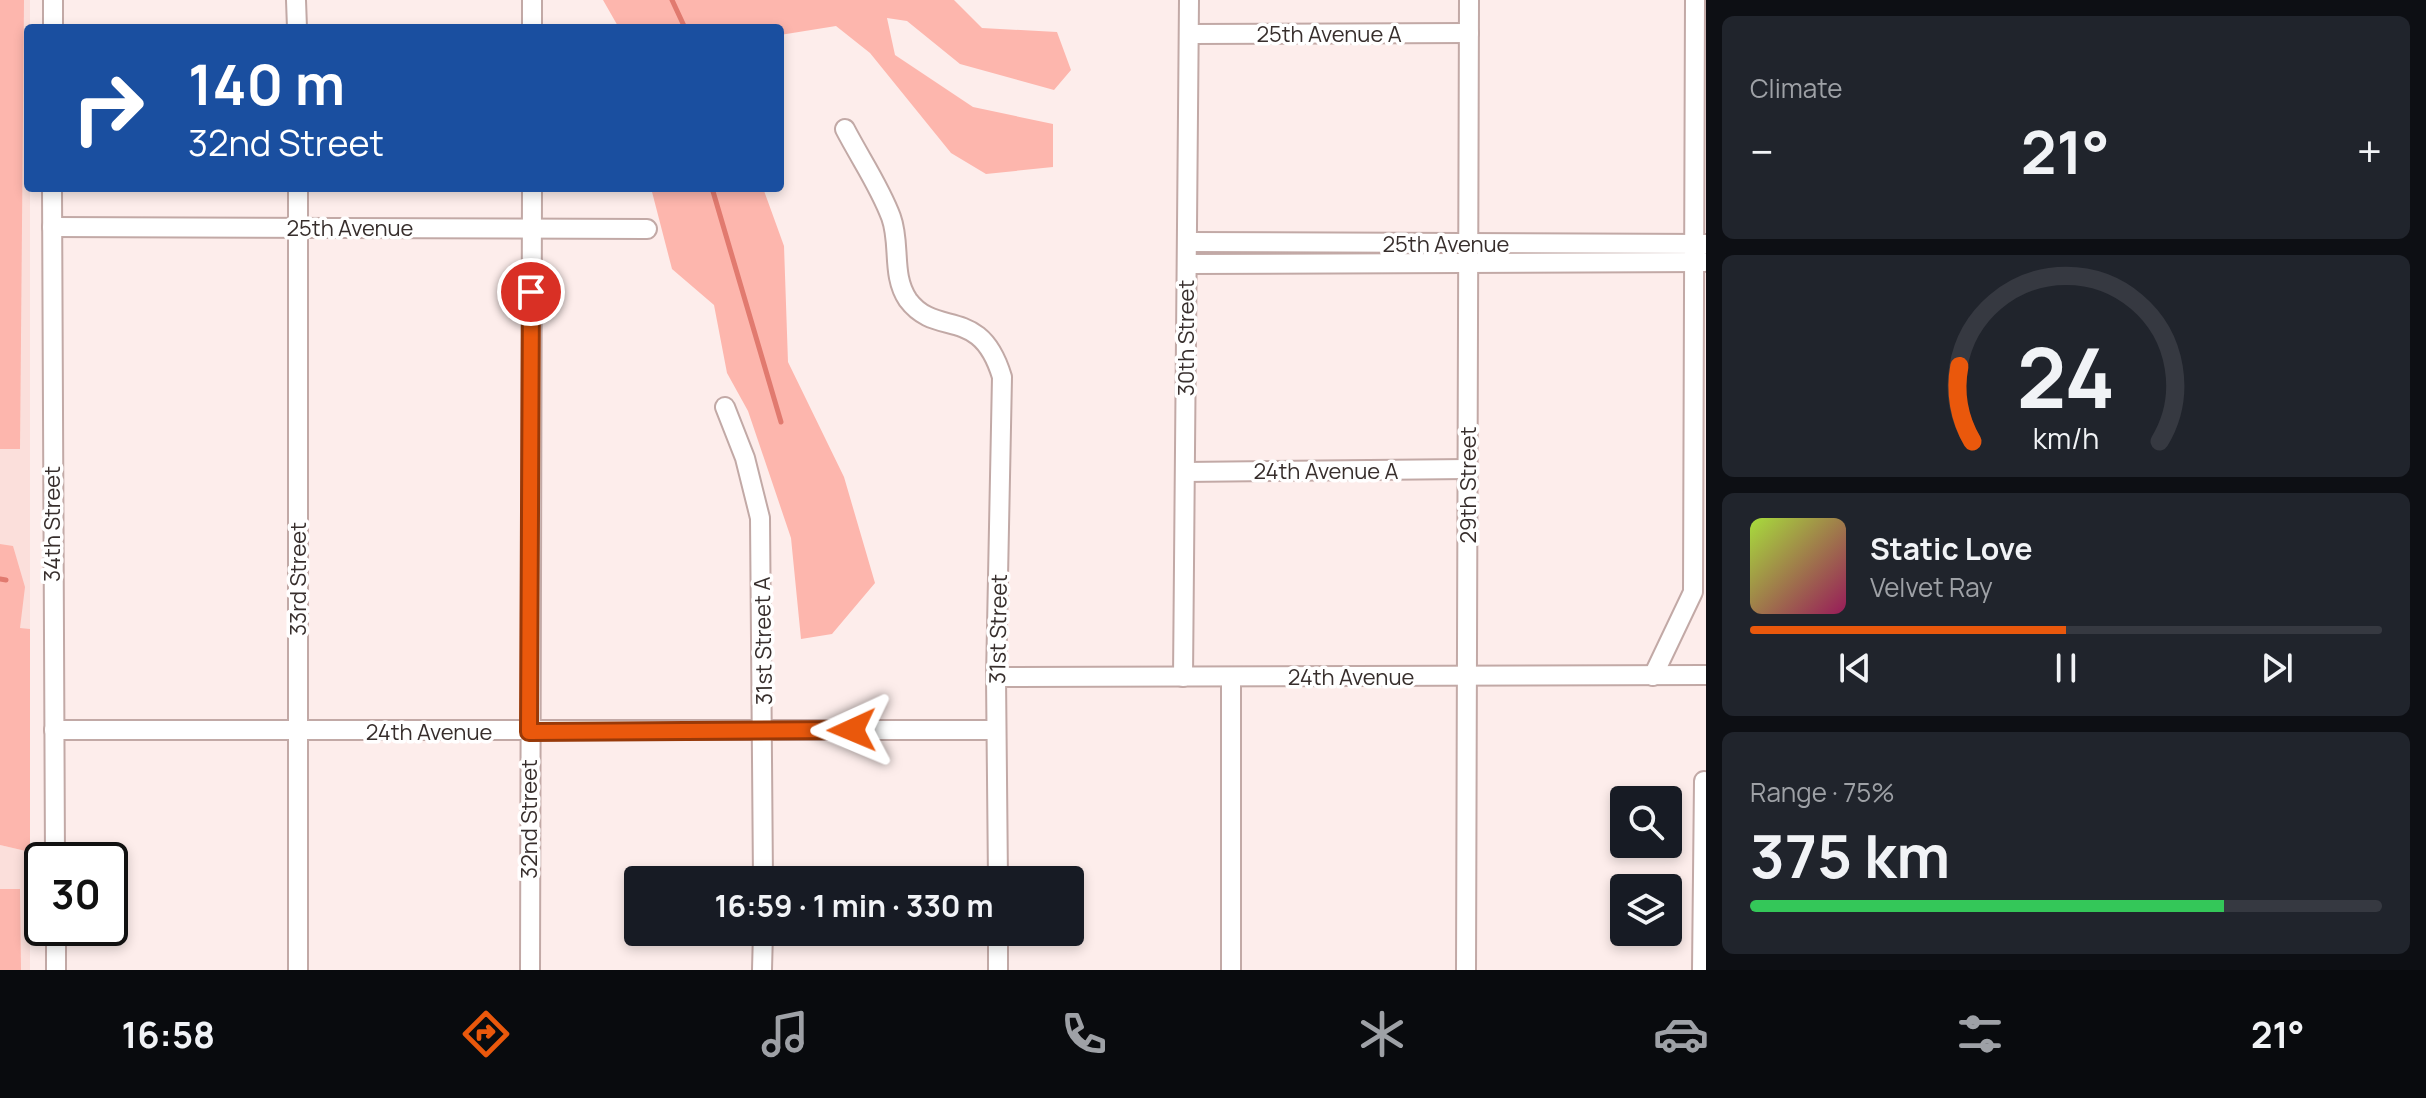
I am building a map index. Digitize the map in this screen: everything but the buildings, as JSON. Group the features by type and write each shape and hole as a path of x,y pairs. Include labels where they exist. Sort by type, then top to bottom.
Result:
{"street":[{"path":"53,0 53,24"},
{"path":"296,0 297,24"},
{"path":"532,0 532,24"},
{"name":"30th Street","path":"1183,677 1189,0"},
{"name":"29th Street","path":"1466,970 1469,0"},
{"path":"1653,676 1693,592 1700,253 1695,0"},
{"name":"25th Avenue A","path":"1189,34 1469,33"},
{"name":"31st Street","path":"845,129 891,217 898,281 910,302 984,338 994,352 1002,377 996,677 998,866"},
{"name":"34th Street","path":"52,192 55,842"},
{"name":"33rd Street","path":"298,192 298,970"},
{"name":"32nd Street","path":"530,970 532,192"},
{"name":"25th Avenue","path":"52,227 647,229"},
{"name":"25th Avenue","path":"1187,242 1469,244 1700,253"},
{"name":"25th Avenue","path":"1187,264 1469,264 1700,253"},
{"name":"31st Street A","path":"725,407 745,458 760,518 765,731 763,866"},
{"name":"24th Avenue A","path":"1185,472 1468,469"},
{"name":"24th Avenue","path":"996,677 1706,675"},
{"path":"1231,677 1231,970"},
{"name":"24th Avenue","path":"54,730 996,730"},
{"path":"1702,970 1704,781"},
{"path":"56,946 56,970"},
{"path":"762,970 763,946"},
{"path":"998,946 998,970"}],"shaded area":[{"path":"0,0 30,0 30,24 24,24 24,192 30,192 30,629 0,628"},
{"path":"0,0 24,0 20,449 0,449"},
{"path":"603,0 954,0 982,28 1057,32 1071,70 1054,90 960,64 907,21 887,18 895,55 973,107 1053,124 1053,167 986,174 951,153 870,53 836,26 784,34 784,24 617,24"},
{"path":"652,192 764,192 784,246 788,362 844,477 875,583 832,634 801,639 791,538 748,411 727,373 714,305 672,269"},
{"path":"0,544 13,546 25,587 20,628 30,629 30,842 24,842 24,851 0,845"},
{"path":"0,845 24,851 24,946 30,946 30,970 0,970"},
{"path":"0,889 20,889 21,970 0,970"}],"waterway":[{"path":"672,0 683,24"},
{"path":"713,192 781,422"},
{"path":"0,579 6,580"}],"route":[{"path":"531,292 529,732 852,730"}]}
